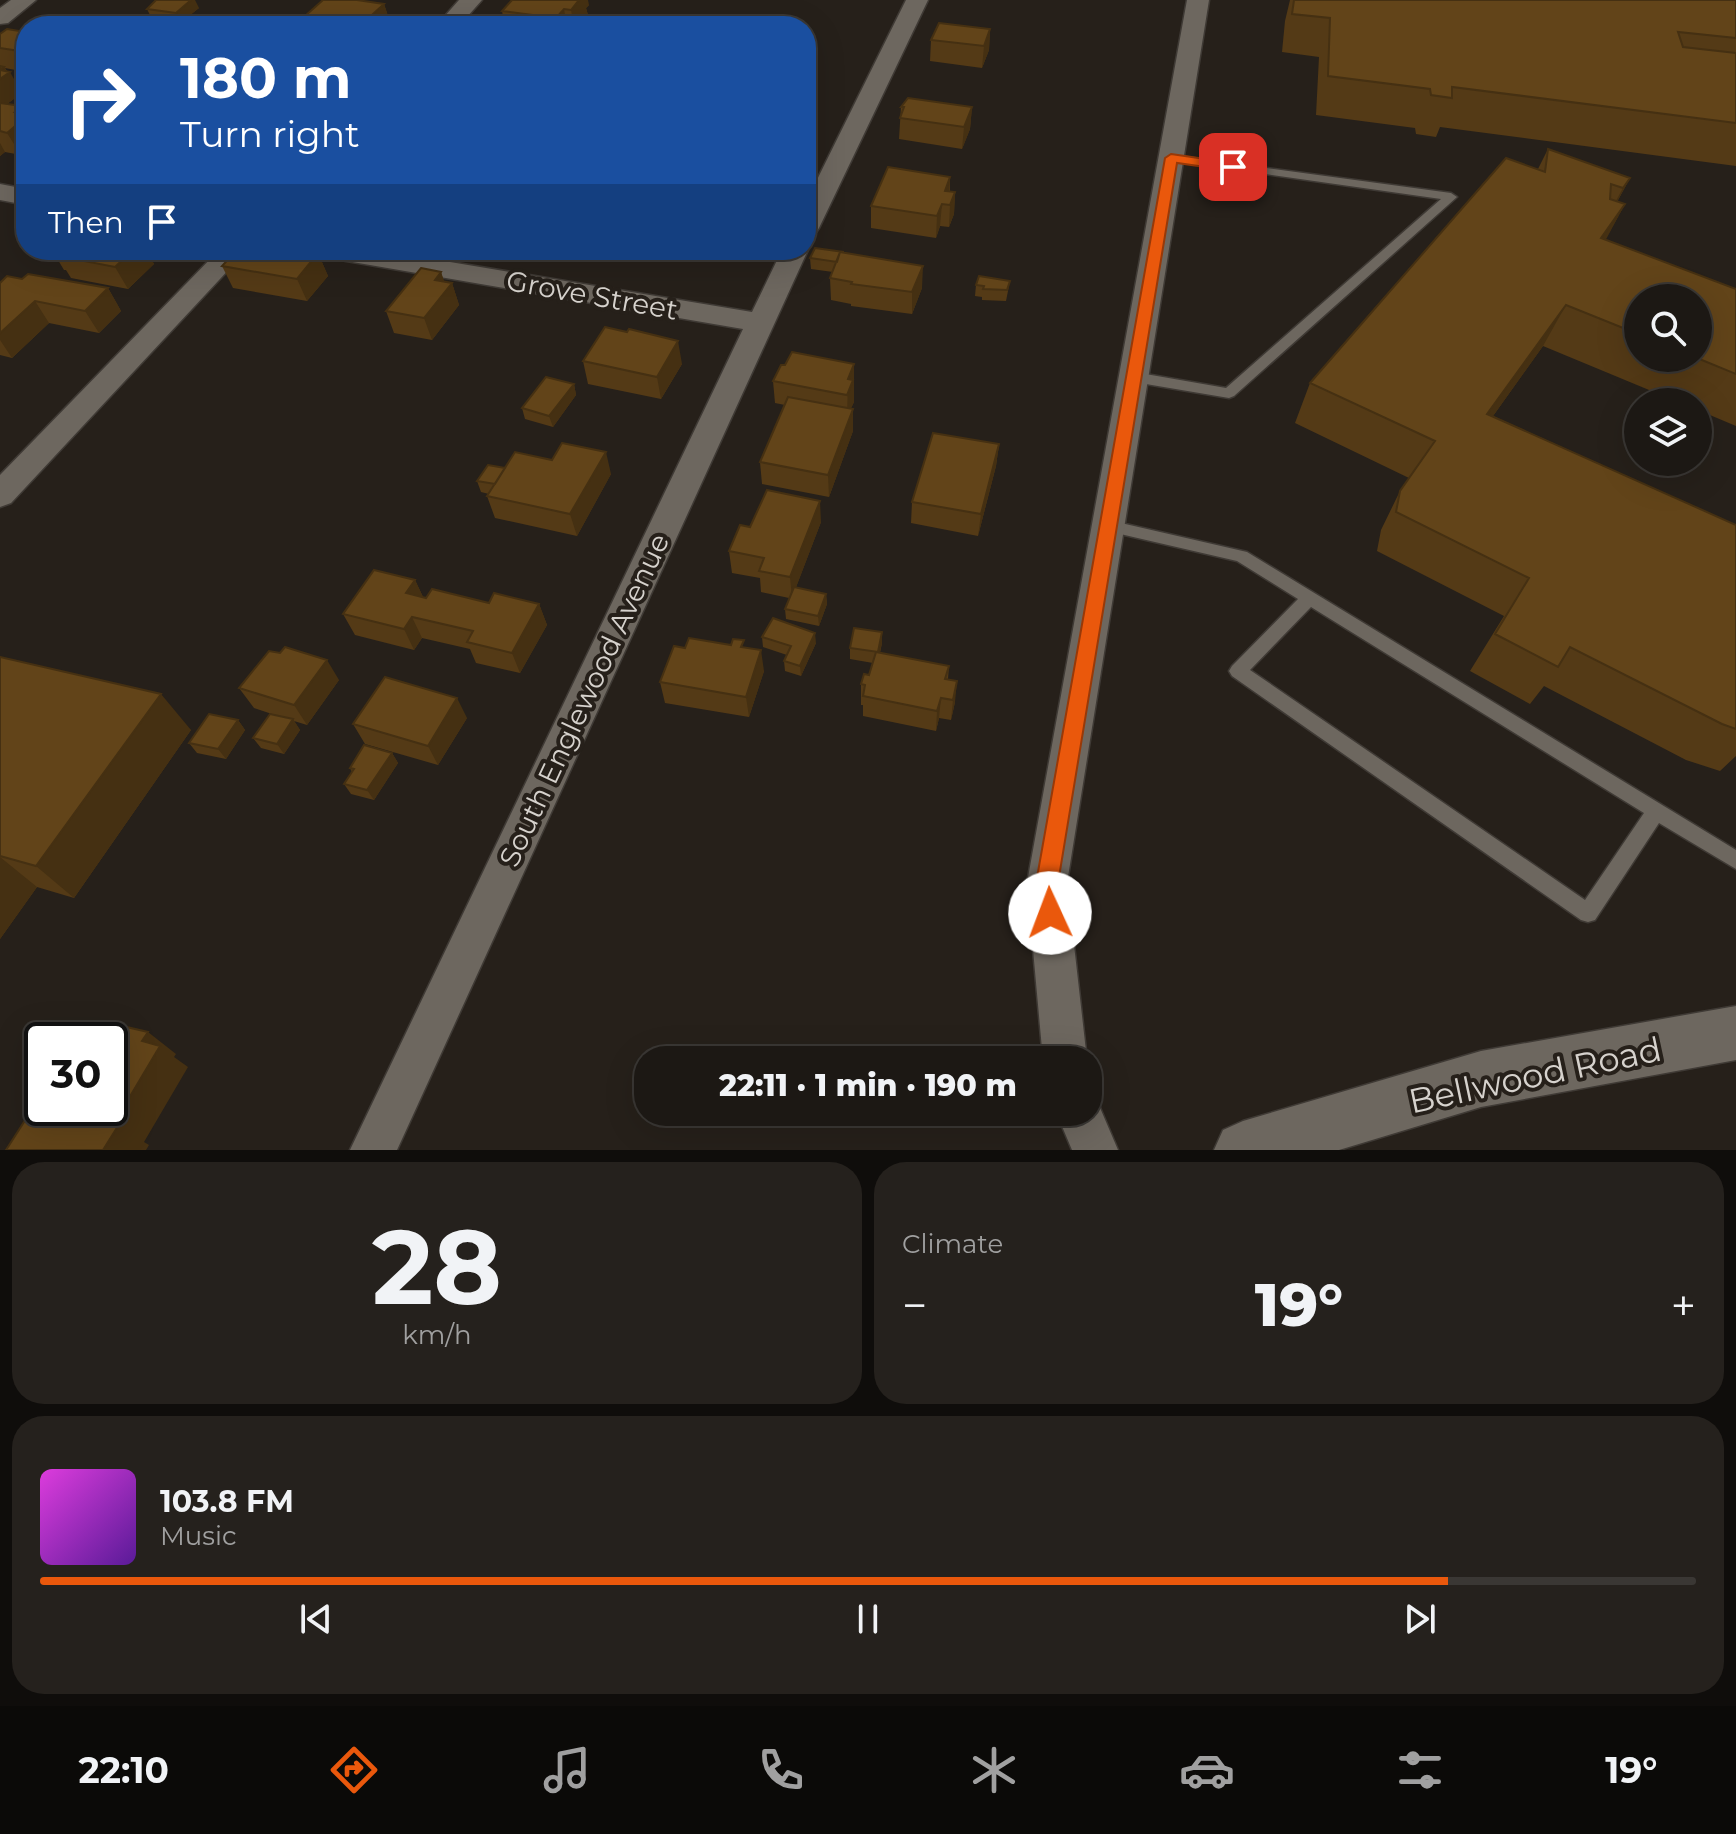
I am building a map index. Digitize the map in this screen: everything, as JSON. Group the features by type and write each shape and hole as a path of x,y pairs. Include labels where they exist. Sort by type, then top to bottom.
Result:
{"street":[{"path":"0,18 25,0"},
{"path":"456,16 471,0"},
{"path":"816,207 917,0"},
{"path":"1064,1046 1047,883 1198,0"},
{"path":"0,495 224,260"},
{"name":"Grove Street","path":"388,260 760,323"},
{"name":"South Englewood Avenue","path":"373,1150 790,260"},
{"name":"Bellwood Road","path":"1243,1150 1481,1079 1736,1033"},
{"path":"1085,1126 1095,1150"}],"lane":[{"path":"1134,377 1229,393 1451,197 1171,158"},
{"path":"1108,526 1241,556 1736,860"},
{"path":"1310,598 1238,671 1588,913 1656,811"}],"building":[{"path":"156,0 191,0 176,13 147,9"},
{"path":"323,0 384,4 371,16 305,16"},
{"path":"512,0 579,0 571,10 564,9 558,16 502,11"},
{"path":"1294,0 1736,0 1736,38 1678,32 1683,47 1736,53 1736,123 1452,87 1452,98 1431,95 1430,89 1328,76 1330,18 1292,14"},
{"path":"939,23 990,29 984,46 931,40"},
{"path":"7,29 16,30 16,50 0,48 0,34"},
{"path":"0,70 10,72 0,79"},
{"path":"908,98 972,107 964,127 900,118 904,107 901,107"},
{"path":"0,103 16,105 16,125 7,133 0,131"},
{"path":"1548,149 1630,178 1623,188 1611,184 1610,199 1625,204 1601,238 1736,289 1736,374 1712,364 1712,284 1624,284 1624,328 1566,305 1487,414 1736,525 1736,729 1570,647 1558,667 1495,634 1529,578 1396,512 1400,491 1435,441 1310,383 1506,158 1545,172"},
{"path":"888,167 950,177 945,191 955,192 950,205 942,204 937,216 871,206"},
{"path":"816,248 844,252 840,252 837,262 816,259"},
{"path":"840,252 923,266 912,292 851,284 830,278"},
{"path":"79,260 122,260 115,267"},
{"path":"228,260 312,260 297,279 222,266"},
{"path":"421,268 441,272 435,280 452,283 424,318 386,311"},
{"path":"28,274 108,288 85,311 35,301 0,333 0,283 7,276 22,279"},
{"path":"979,276 1010,281 1007,290 983,289 984,286 976,285"},
{"path":"605,327 627,332 629,329 678,341 657,377 583,361"},
{"path":"792,352 854,364 848,379 853,380 847,395 773,381"},
{"path":"546,377 574,384 549,416 522,408"},
{"path":"788,397 853,409 828,475 760,462"},
{"path":"933,433 999,444 981,514 912,502"},
{"path":"562,443 606,452 570,514 487,496 515,452 552,460"},
{"path":"488,465 505,468 495,484 477,481"},
{"path":"767,490 820,501 790,577 759,571 764,558 729,551 740,525 750,527"},
{"path":"374,570 415,580 406,593 426,598 432,589 489,603 494,593 539,604 512,653 467,642 473,631 412,617 404,629 343,614"},
{"path":"794,587 826,594 818,616 785,609"},
{"path":"773,618 815,633 800,666 784,661 791,646 762,637"},
{"path":"854,628 882,632 878,652 850,648"},
{"path":"689,638 731,645 733,639 744,640 741,647 761,650 746,697 660,682 674,646 685,648"},
{"path":"285,647 327,660 294,705 239,688 269,651 280,653"},
{"path":"876,652 949,666 945,679 957,681 953,700 941,698 937,711 863,696 865,685 861,684 864,674 869,675"},
{"path":"0,657 161,694 36,866 0,856"},
{"path":"385,677 457,698 428,746 353,724"},
{"path":"209,714 238,720 218,749 189,743"},
{"path":"270,714 293,719 277,744 253,738"},
{"path":"364,745 392,753 367,790 344,784"},
{"path":"128,1027 148,1032 142,1041 160,1046 128,1100"},
{"path":"24,1122 24,1126 118,1126 103,1150 6,1150"}],"route":[{"path":"1050,913 1047,883 1171,158 1233,167"}]}
